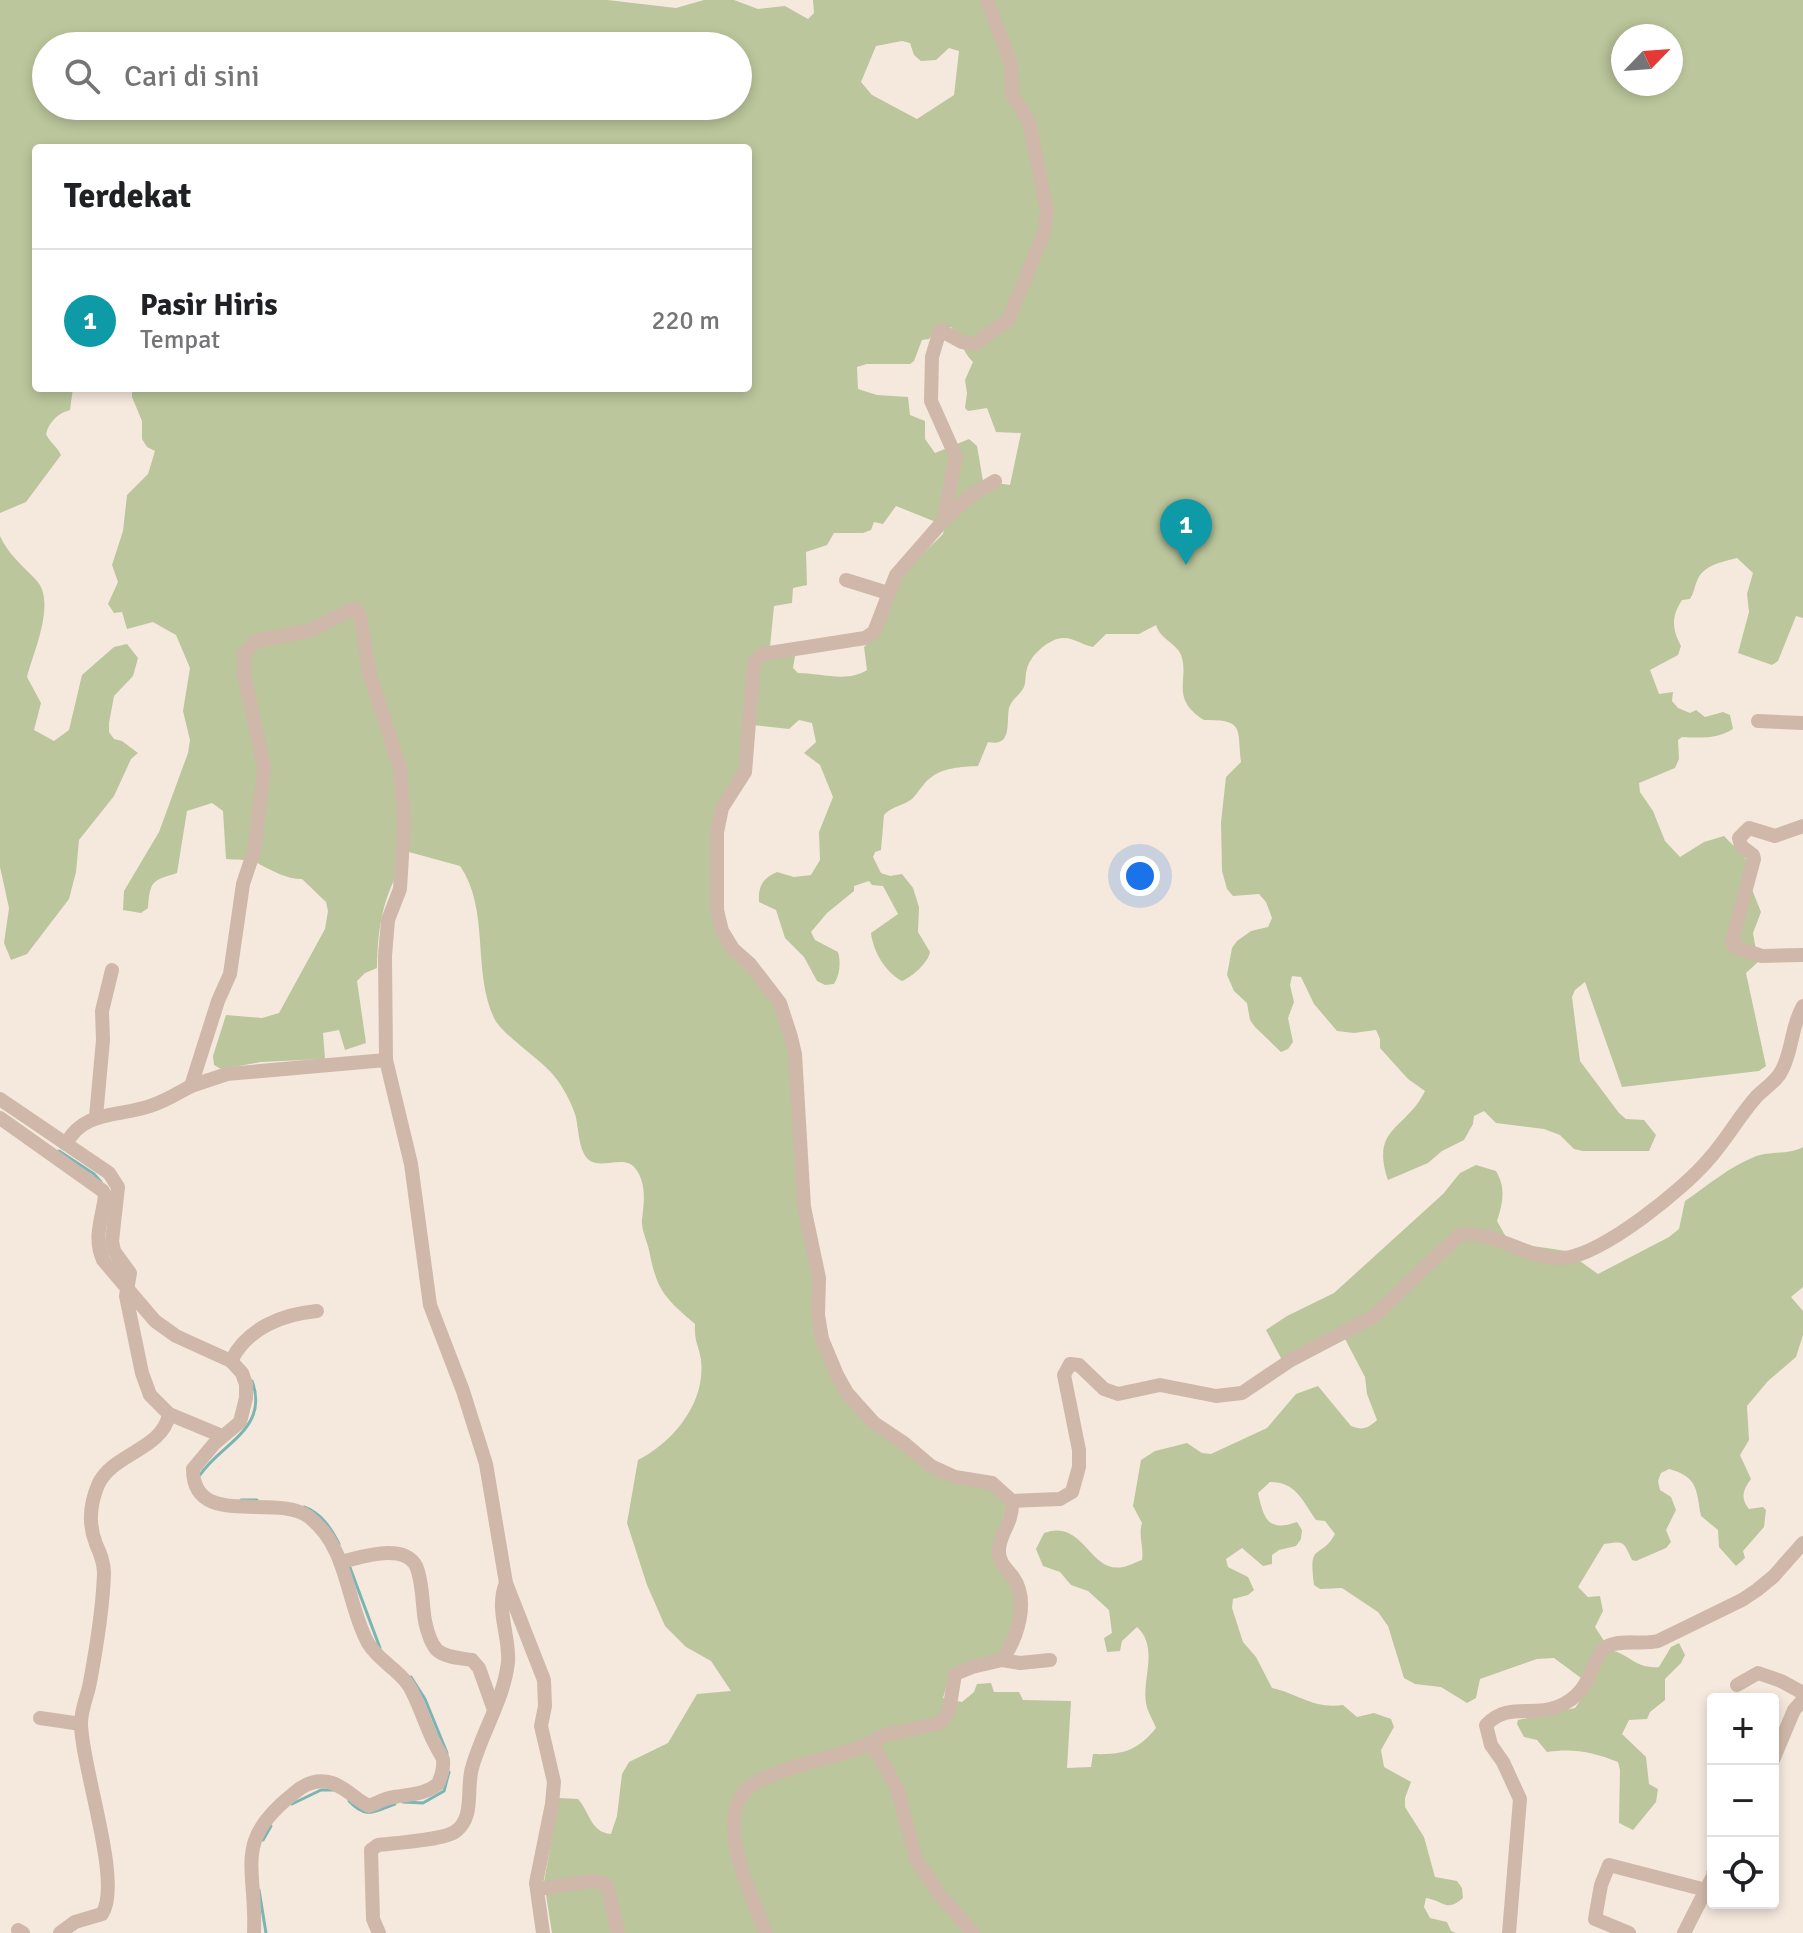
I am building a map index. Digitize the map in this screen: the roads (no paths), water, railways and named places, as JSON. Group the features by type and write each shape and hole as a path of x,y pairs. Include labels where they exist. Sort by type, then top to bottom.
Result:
{"street":[{"path":"943,521 956,457 931,401 932,357 940,330 962,342 975,344 1008,320 1044,233 1047,212 1029,121 1012,95 1011,64 987,0"},
{"path":"995,481 970,496 943,521 896,575 872,635 763,654 754,661 745,772 722,808 717,832 717,910 722,931 733,949 750,964 780,1003 795,1054 804,1207 819,1278 818,1315 822,1339 847,1393 874,1423 931,1466 955,1477 992,1483 1012,1501 1060,1499 1072,1492 1079,1467 1079,1450 1064,1375 1070,1364 1079,1365 1104,1389 1118,1394 1160,1385 1216,1396 1242,1393 1291,1360 1373,1317 1459,1235 1478,1234 1539,1254 1563,1258 1594,1247 1637,1222 1707,1162 1736,1122 1782,1070 1794,1021 1803,1006"},
{"path":"846,580 888,593"},
{"path":"191,1086 218,1001 230,974 243,884 254,851 264,768 244,674 244,654 255,641 308,631 355,608 360,615 376,701 400,768 404,823 400,889 388,920 385,956 386,1060 411,1164 430,1305 463,1391 486,1464 506,1583 544,1680 542,1737 554,1782 537,1889 543,1933"},
{"path":"1758,721 1803,723"},
{"path":"1803,826 1775,836 1749,828 1739,838 1741,846 1754,859 1732,941 1734,947 1752,955 1803,955"},
{"path":"96,1117 103,1040 102,1011 112,970"},
{"path":"66,1144 71,1133 96,1117 133,1112 227,1074 386,1060"},
{"path":"0,1099 109,1173 118,1187 112,1241 128,1283 155,1321 176,1336 233,1357 242,1373 246,1398 240,1422 222,1436 193,1469 195,1488 200,1496 226,1506 302,1513 322,1529 344,1561 369,1645 408,1684 441,1756 442,1771 438,1784 430,1791 385,1799 369,1806 345,1789 322,1781 305,1784 273,1809 260,1828 250,1854 254,1933"},
{"path":"0,1118 103,1191 105,1196 98,1250 103,1260 128,1283 130,1319 150,1395 169,1414 222,1436"},
{"path":"233,1357 243,1342 280,1318 317,1311"},
{"path":"60,1933 75,1922 102,1914 106,1901 107,1870 81,1724 93,1667 104,1574 89,1522 97,1486 107,1470 156,1438 169,1414"},
{"path":"1002,1660 1014,1638 1021,1607 1018,1585 1000,1560 998,1552 1010,1523 1012,1501"},
{"path":"1509,1933 1520,1799 1503,1762 1491,1745 1486,1725 1499,1714 1553,1709 1572,1700 1582,1691 1602,1650 1611,1644 1658,1641 1742,1600 1774,1576 1803,1543"},
{"path":"344,1561 395,1553 409,1559 416,1566 427,1627 434,1646 439,1652 460,1660 472,1660 479,1668 494,1710"},
{"path":"379,1933 373,1919 371,1850 378,1845 450,1835 462,1827 468,1814 473,1765 505,1680 508,1660 501,1598 506,1583"},
{"path":"766,1933 733,1842 736,1810 749,1786 793,1767 855,1750 885,1735 937,1725 949,1711 955,1674 1002,1660 1020,1663 1050,1660"},
{"path":"1737,1685 1758,1673 1801,1695 1779,1746"},
{"path":"40,1718 81,1724"},
{"path":"871,1742 897,1788 916,1859 937,1891 973,1933"},
{"path":"1629,1933 1594,1926 1601,1885 1609,1865 1704,1885 1684,1933"},
{"path":"537,1889 593,1881 604,1883 608,1888 618,1933"}],"waterway":[{"path":"59,1151 101,1182"},
{"path":"200,1475 249,1424 256,1398 252,1381"},
{"path":"241,1500 257,1500"},
{"path":"304,1507 325,1522 339,1544"},
{"path":"349,1565 380,1648"},
{"path":"411,1677 425,1699 447,1753"},
{"path":"403,1802 423,1803 444,1791 449,1772"},
{"path":"292,1804 321,1790 333,1790"},
{"path":"349,1801 366,1812 395,1804"},
{"path":"263,1840 271,1826"},
{"path":"259,1890 266,1933"}],"place":[{"name":"Pasir Hiris","path":"1186,565"}]}
